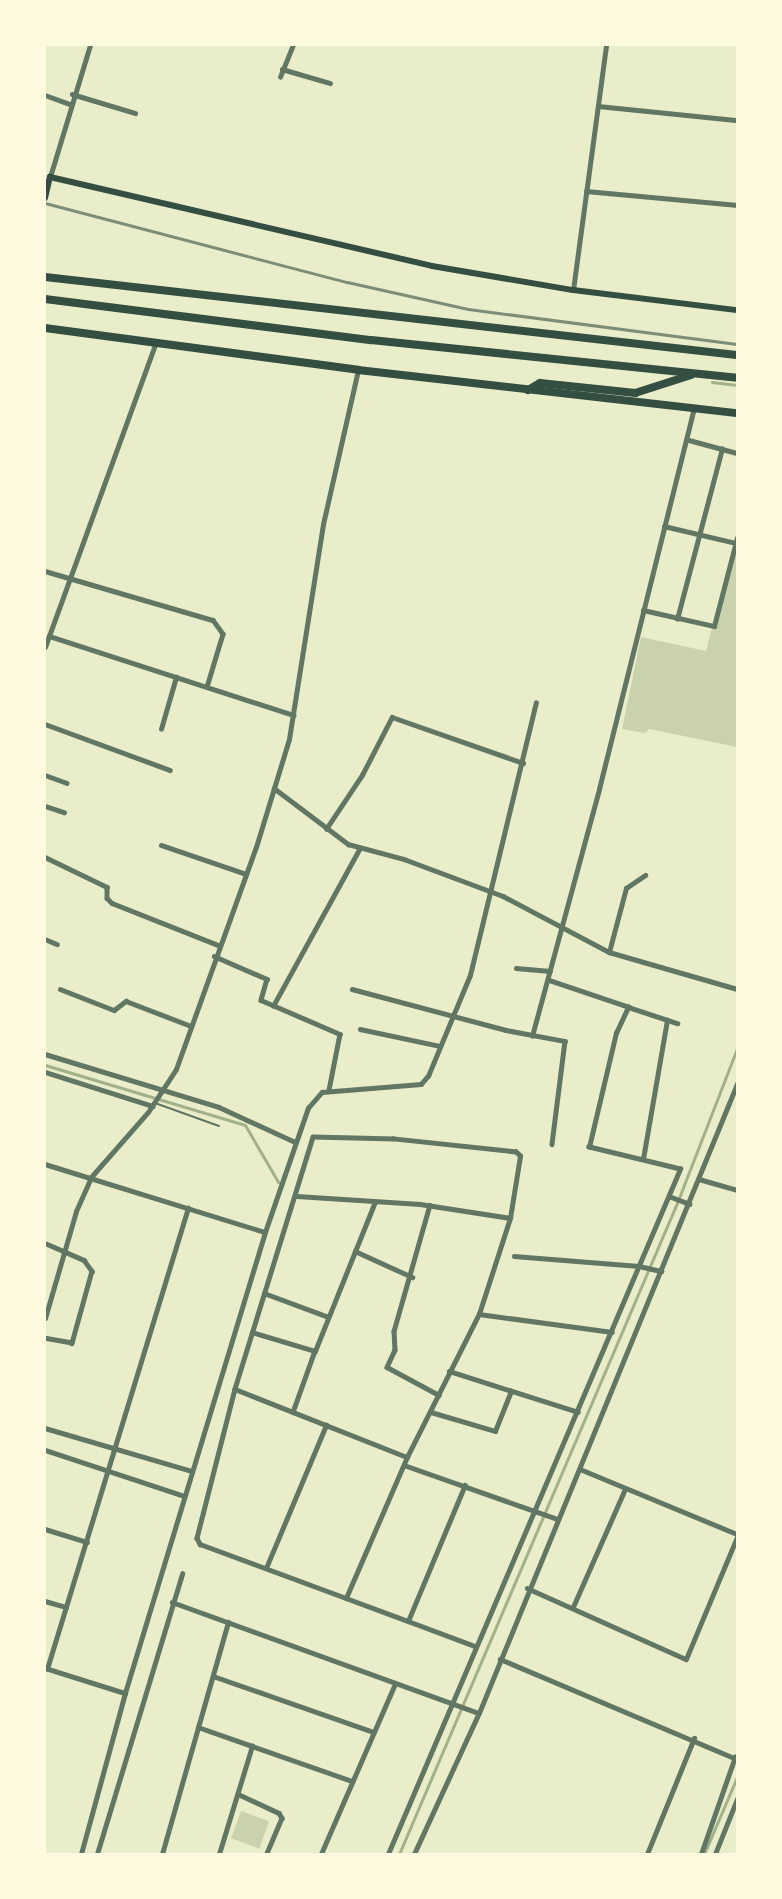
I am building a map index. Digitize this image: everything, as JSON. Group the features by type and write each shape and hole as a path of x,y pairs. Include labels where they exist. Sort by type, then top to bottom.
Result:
{"highway":[{"path":"45,277 737,355"},
{"path":"45,299 371,340 737,378"},
{"path":"46,330 358,370 737,413"},
{"path":"528,390 540,383 635,393 695,374"}],"main road":[{"path":"45,198 48,176 357,250 573,290 737,310"}],"street":[{"path":"48,176 89,45"},
{"path":"280,77 293,45"},
{"path":"573,290 606,45"},
{"path":"282,69 330,83"},
{"path":"72,94 135,113"},
{"path":"45,96 70,104"},
{"path":"598,105 737,120"},
{"path":"586,191 737,205"},
{"path":"45,647 72,578 155,344"},
{"path":"45,1318 65,1250 91,1177 164,1092 191,1026 214,956 246,874 274,788 294,715 323,524 358,370"},
{"path":"532,1036 664,526 689,440 694,408"},
{"path":"689,440 737,453"},
{"path":"677,619 722,449"},
{"path":"643,610 714,626 736,541 664,526"},
{"path":"45,570 213,620 223,634 207,687"},
{"path":"49,636 294,715"},
{"path":"161,729 176,677"},
{"path":"81,1854 125,1692 265,1232 295,1142 315,1097 329,1090 421,1084 470,975 493,892 536,703"},
{"path":"326,829 362,775 392,717 523,763"},
{"path":"45,724 170,770"},
{"path":"45,775 67,783"},
{"path":"274,788 337,839 360,848 404,859 493,892 609,952 737,990"},
{"path":"45,806 64,813"},
{"path":"161,844 246,874"},
{"path":"273,1006 360,848"},
{"path":"45,857 108,887 107,898 112,903 218,945"},
{"path":"609,952 626,888 645,875"},
{"path":"45,939 57,944"},
{"path":"214,956 267,979 261,999 340,1034 329,1090"},
{"path":"516,968 550,971"},
{"path":"548,980 677,1023"},
{"path":"352,988 453,1017 532,1036 563,1040 566,1045 552,1144"},
{"path":"60,989 114,1010 126,1001 191,1026"},
{"path":"388,1854 475,1646 671,1197 680,1169 589,1147 616,1033 628,1007"},
{"path":"643,1159 667,1020"},
{"path":"360,1029 440,1046"},
{"path":"45,1054 219,1107 295,1142"},
{"path":"45,1072 155,1103"},
{"path":"414,1854 500,1659 554,1518 580,1468 737,1084"},
{"path":"346,1598 407,1458 479,1314 510,1218 520,1156 517,1152 394,1139 313,1137 297,1196 235,1389 197,1534 200,1544 475,1646"},
{"path":"45,1164 265,1232"},
{"path":"699,1179 737,1190"},
{"path":"297,1196 430,1205 510,1218"},
{"path":"671,1197 689,1203"},
{"path":"293,1412 326,1316 375,1202"},
{"path":"430,1205 412,1277 395,1327 395,1350 388,1370 439,1395"},
{"path":"125,1692 46,1668 109,1471 188,1208"},
{"path":"45,1243 84,1260 92,1271 72,1343 45,1338"},
{"path":"355,1251 412,1277"},
{"path":"514,1256 640,1266 660,1271"},
{"path":"264,1293 326,1316"},
{"path":"479,1314 612,1332"},
{"path":"252,1332 315,1351"},
{"path":"449,1371 578,1412"},
{"path":"235,1389 407,1458"},
{"path":"431,1412 495,1431 511,1390"},
{"path":"266,1568 326,1425"},
{"path":"45,1428 192,1471"},
{"path":"45,1450 184,1496"},
{"path":"404,1465 554,1518"},
{"path":"527,1588 573,1607 682,1659 689,1658 737,1536 580,1468"},
{"path":"408,1621 465,1485"},
{"path":"573,1607 625,1489"},
{"path":"45,1528 87,1542"},
{"path":"97,1854 182,1574"},
{"path":"45,1601 66,1607"},
{"path":"172,1602 477,1713"},
{"path":"162,1854 228,1622"},
{"path":"500,1659 694,1738 736,1758 701,1854"},
{"path":"213,1676 374,1732"},
{"path":"321,1854 395,1684"},
{"path":"198,1727 352,1781"},
{"path":"647,1854 694,1738"},
{"path":"219,1854 252,1746"},
{"path":"238,1794 279,1813 282,1818 267,1854"},
{"path":"715,1854 737,1799"}],"lane":[{"path":"155,1103 219,1126"}],"green space":[{"path":"737,532 737,747 649,729 645,733 622,729 641,637 706,651"},
{"path":"241,1811 269,1821 259,1849 231,1838"}],"waterway":[{"path":"712,382 737,385"},
{"path":"399,1854 677,1203 737,1048"},
{"path":"45,1065 245,1125 278,1182"},
{"path":"704,1854 737,1777"}],"railway":[{"path":"45,203 347,282 468,309 737,344"}]}
